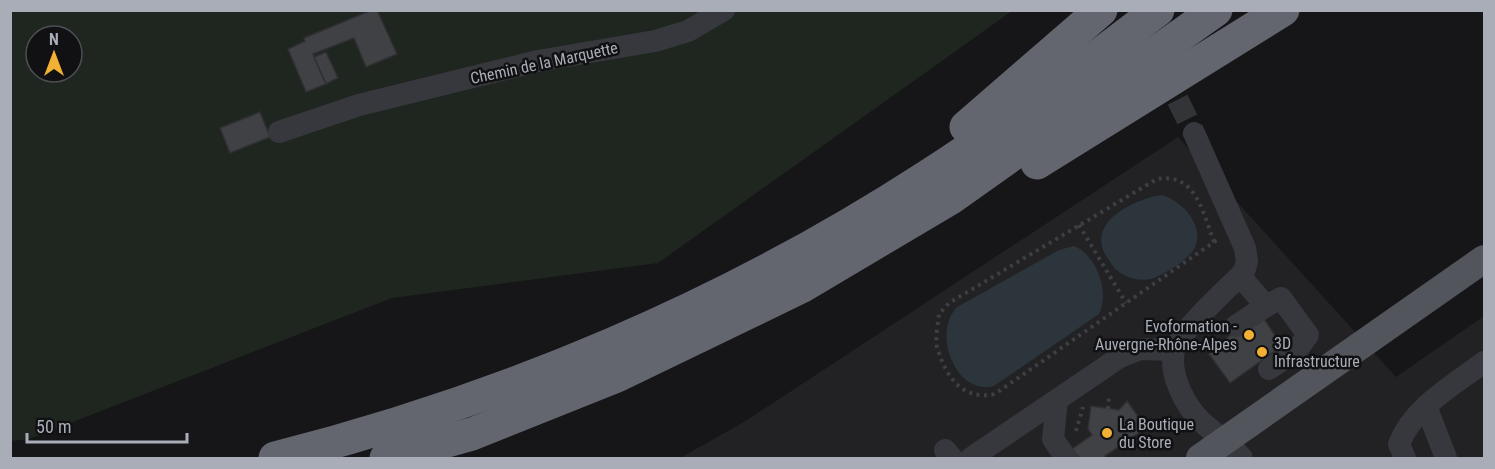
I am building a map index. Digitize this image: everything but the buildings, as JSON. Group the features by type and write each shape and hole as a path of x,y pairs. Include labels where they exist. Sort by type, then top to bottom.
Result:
{"highway":[{"path":"927,177 962,131 1101,10"},
{"path":"275,459 408,421 582,357 757,274 835,232 927,177 1076,73 1158,10"},
{"path":"386,459 472,434 617,376 801,287 951,198 1216,10"},
{"path":"951,198 993,191 1283,10"}],"main road":[{"path":"1200,459 1234,449 1485,259"}],"street":[{"name":"Chemin de la Marquette","path":"279,132 359,105 538,61 656,41 688,31 724,10"},
{"path":"1194,134 1245,248 1247,261 1240,276 1185,332 1174,350 1177,380 1185,401 1201,421 1234,449"},
{"path":"1240,276 1266,306"},
{"path":"1236,326 1281,298 1308,335 1297,350 1269,369"},
{"path":"975,456 1120,357 1140,349 1174,350"},
{"path":"1405,459 1399,444 1405,428 1426,406 1485,362"},
{"path":"1057,400 1053,439 1066,459"},
{"path":"1426,406 1446,459"}],"path":[{"path":"1214,242 1193,192 1185,182 1171,176 1157,179 949,303 939,314 937,346 954,380 971,395 980,397 995,394 1214,242 1224,235"},
{"path":"1079,225 1126,303"},
{"path":"1108,409 1109,395"}],"shaded area":[{"path":"11,11 1012,11 658,263 392,298 29,439 11,441"},
{"path":"1178,137 1396,377 1484,316 1484,458 680,458 744,422"},
{"path":"1162,195 1177,202 1194,222 1197,230 1195,247 1182,261 1151,279 1137,279 1121,274 1108,259 1102,246 1102,235 1106,224 1126,208 1150,197"},
{"path":"1074,246 1089,257 1099,276 1103,296 1099,314 994,386 981,387 969,382 959,373 948,347 947,332 950,319 957,307 1059,250"}],"tunnel":[{"path":"1163,70 1194,133"}],"place":[{"name":"Evoformation - Auvergne-Rhône-Alpes","path":"1249,335"},
{"name":"3D Infrastructure","path":"1262,352"},
{"name":"La Boutique du Store","path":"1107,433"}]}
